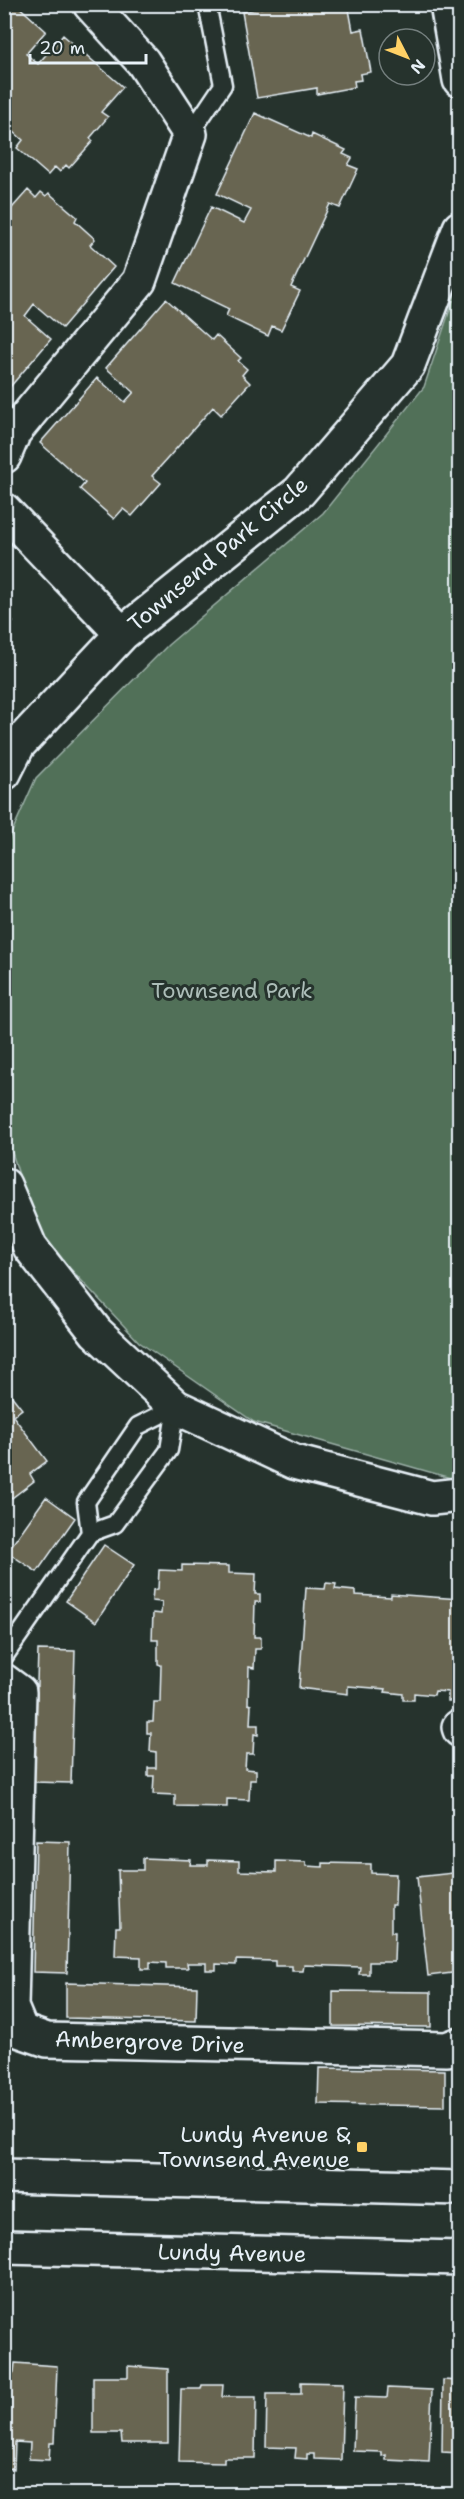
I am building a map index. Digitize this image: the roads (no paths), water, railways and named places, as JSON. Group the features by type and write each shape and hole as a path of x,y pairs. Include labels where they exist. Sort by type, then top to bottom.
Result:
{"street":[{"path":"4,456 14,432 139,281 190,134 143,62 90,4"},
{"path":"447,4 459,80"},
{"name":"Townsend Park Circle","path":"4,773 18,746 122,634 299,492 408,365 459,228"},
{"path":"4,510 122,634"},
{"path":"4,1185 30,1247 96,1332 176,1407 294,1462 432,1498 459,1495"},
{"name":"Ambergrove Drive","path":"4,1681 19,1692 11,2007 21,2031 47,2040 447,2049 459,2044"},
{"path":"4,2176 459,2188"},
{"name":"Lundy Avenue","path":"4,2247 459,2258"}],"lane":[{"path":"190,134 223,85 207,4"},
{"path":"90,1533 86,1502 138,1426 176,1407"},
{"path":"4,1657 90,1533 116,1524 169,1450 176,1407"}],"place":[{"name":"Lundy Avenue & Townsend Avenue","path":"362,2147"}],"park label":[{"name":"Townsend Park","path":"232,990"}]}
